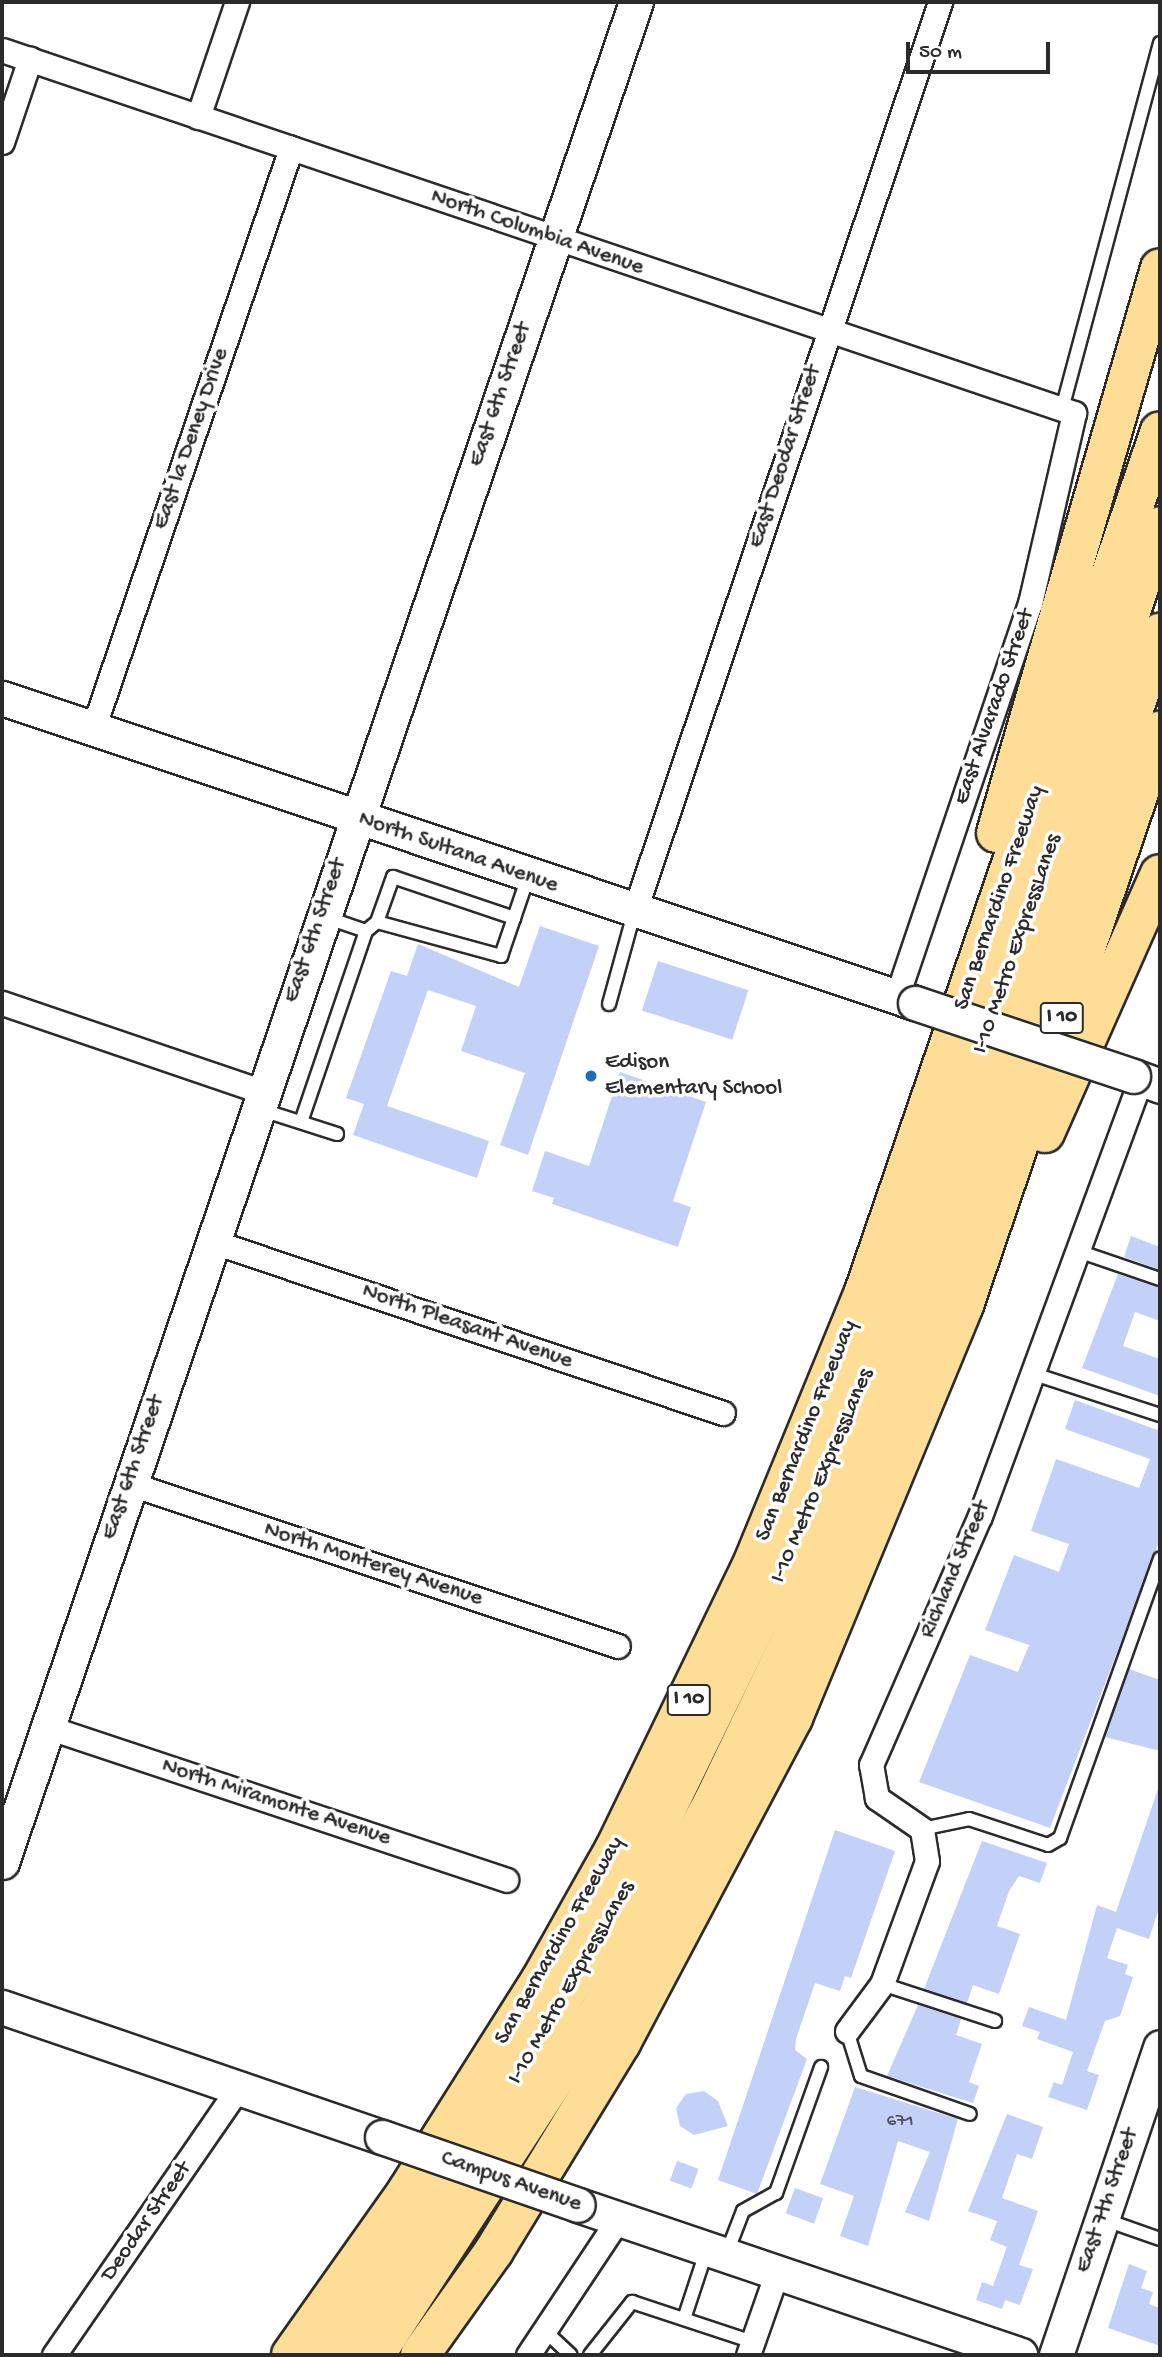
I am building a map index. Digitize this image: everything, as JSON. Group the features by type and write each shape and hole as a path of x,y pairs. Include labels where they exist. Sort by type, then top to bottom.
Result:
{"highway":[{"path":"969,987 987,867 1160,268"},
{"name":"San Bernardino Freeway","path":"291,2355 502,2043 663,1753 830,1381 1160,431"},
{"name":"I-10 Metro ExpressLanes","path":"334,2355 496,2111 614,1914 788,1560 917,1239 1160,526"},
{"name":"I-10 Metro ExpressLanes","path":"375,2355 597,2015 695,1837 808,1604 935,1288 1160,633"},
{"name":"I 10","path":"420,2355 548,2166 721,1865 842,1607 964,1305 1160,731"},
{"path":"964,1305 1160,874"}],"main road":[{"name":"East 6th Street","path":"2,1862 258,1100 636,2"},
{"name":"North Sultana Avenue","path":"2,698 634,913 1145,1080"},
{"name":"Campus Avenue","path":"2,2007 1020,2355"},
{"name":"East 7th Street","path":"1056,2355 1160,2047"}],"street":[{"path":"198,117 237,2"},
{"name":"East Deodar Street","path":"634,913 940,2"},
{"name":"North Columbia Avenue","path":"2,50 554,240 1068,411"},
{"path":"2,142 30,59"},
{"name":"East la Deney Drive","path":"93,729 291,148"},
{"name":"East Alvarado Street","path":"906,1000 1030,603 1068,411"},
{"path":"2,1003 258,1100"},
{"name":"Richland Street","path":"922,1829 877,1798 871,1765 1034,1374 1145,1080"},
{"name":"North Pleasant Avenue","path":"211,1241 723,1413"},
{"name":"North Monterey Avenue","path":"128,1483 618,1646"},
{"name":"North Miramonte Avenue","path":"47,1727 506,1880"},
{"path":"847,2031 883,1984 927,1861 922,1829"},
{"name":"Deodar Street","path":"54,2355 239,2087"},
{"path":"528,2355 619,2218"},
{"path":"750,2349 777,2272"}],"lane":[{"path":"1068,411 1160,43"},
{"path":"301,1122 366,931 377,922 393,877 514,918"},
{"path":"377,922 500,956 528,877"},
{"path":"609,1004 634,913"},
{"path":"321,916 366,931"},
{"path":"258,1100 301,1122 337,1134"},
{"path":"1081,1252 1160,1279"},
{"path":"1034,1374 1160,1415"},
{"path":"922,1829 969,1819 1048,1845 1060,1838 1160,1558"},
{"path":"883,1984 995,2021"},
{"path":"847,2031 861,2076 970,2114"},
{"path":"684,2319 717,2252 743,2211 776,2193 821,2067"},
{"path":"1102,2219 1160,2239"},
{"path":"590,2355 632,2302 684,2319 750,2349"},
{"path":"545,2331 571,2355"}],"building":[{"path":"540,926 599,946 528,1155 500,1145 525,1073 461,1051 476,1006 428,990 387,1106 489,1141 477,1178 353,1135 364,1104 346,1098 391,971 407,976 418,944 519,987"},
{"path":"658,961 748,990 732,1040 642,1010"},
{"path":"620,1072 706,1102 673,1201 691,1207 678,1247 552,1204 554,1198 532,1191 545,1151 589,1166"},
{"path":"1131,1236 1160,1247 1160,1270 1124,1257"},
{"path":"1118,1274 1160,1288 1160,1321 1135,1312 1123,1346 1160,1359 1160,1396 1082,1368"},
{"path":"1075,1400 1160,1431 1159,1542 1050,1828 919,1782 970,1655 1018,1672 1029,1645 985,1630 1014,1555 1059,1572 1069,1544 1031,1531 1056,1459 1139,1488 1150,1459 1065,1429"},
{"path":"1129,1669 1160,1680 1160,1751 1105,1737"},
{"path":"1158,1789 1160,1905 1149,1939 1117,1928 1107,1958 1128,1965 1125,1974 1133,1977 1120,2016 1105,2021 1087,2071 1099,2075 1087,2110 1048,2097 1054,2082 1062,2085 1073,2052 1037,2039 1040,2032 1022,2026 1029,2007 1066,2020 1097,1905 1116,1912"},
{"path":"835,1830 895,1851 851,1978 845,1976 840,1991 815,1983 796,2039 795,2050 807,2059 757,2194 718,2180"},
{"path":"982,1841 1047,1863 1040,1883 1019,1876 1009,1891 997,1926 1020,1934 999,1994 973,1985 967,2003 924,1989"},
{"path":"918,2005 961,2019 956,2035 982,2044 969,2082 979,2086 973,2103 887,2076"},
{"path":"855,2087 958,2119 929,2221 905,2212 930,2152 898,2141 868,2246 840,2236 854,2196 820,2184"},
{"path":"704,2091 718,2101 728,2126 694,2135 680,2126 676,2108 686,2094"},
{"path":"1007,2114 1043,2127 1032,2159 1017,2154 1002,2198 1038,2211 1019,2265 1033,2269 1020,2305 1005,2300 1002,2309 976,2300 982,2282 993,2286 1007,2247 990,2240 997,2221 968,2211"},
{"path":"677,2161 699,2169 691,2189 670,2181"},
{"path":"795,2188 823,2198 814,2224 786,2213"},
{"path":"1129,2264 1147,2271 1141,2288 1153,2292 1149,2304 1160,2308 1160,2346 1108,2328"}],"place":[{"name":"Edison Elementary School","path":"591,1076"}]}
